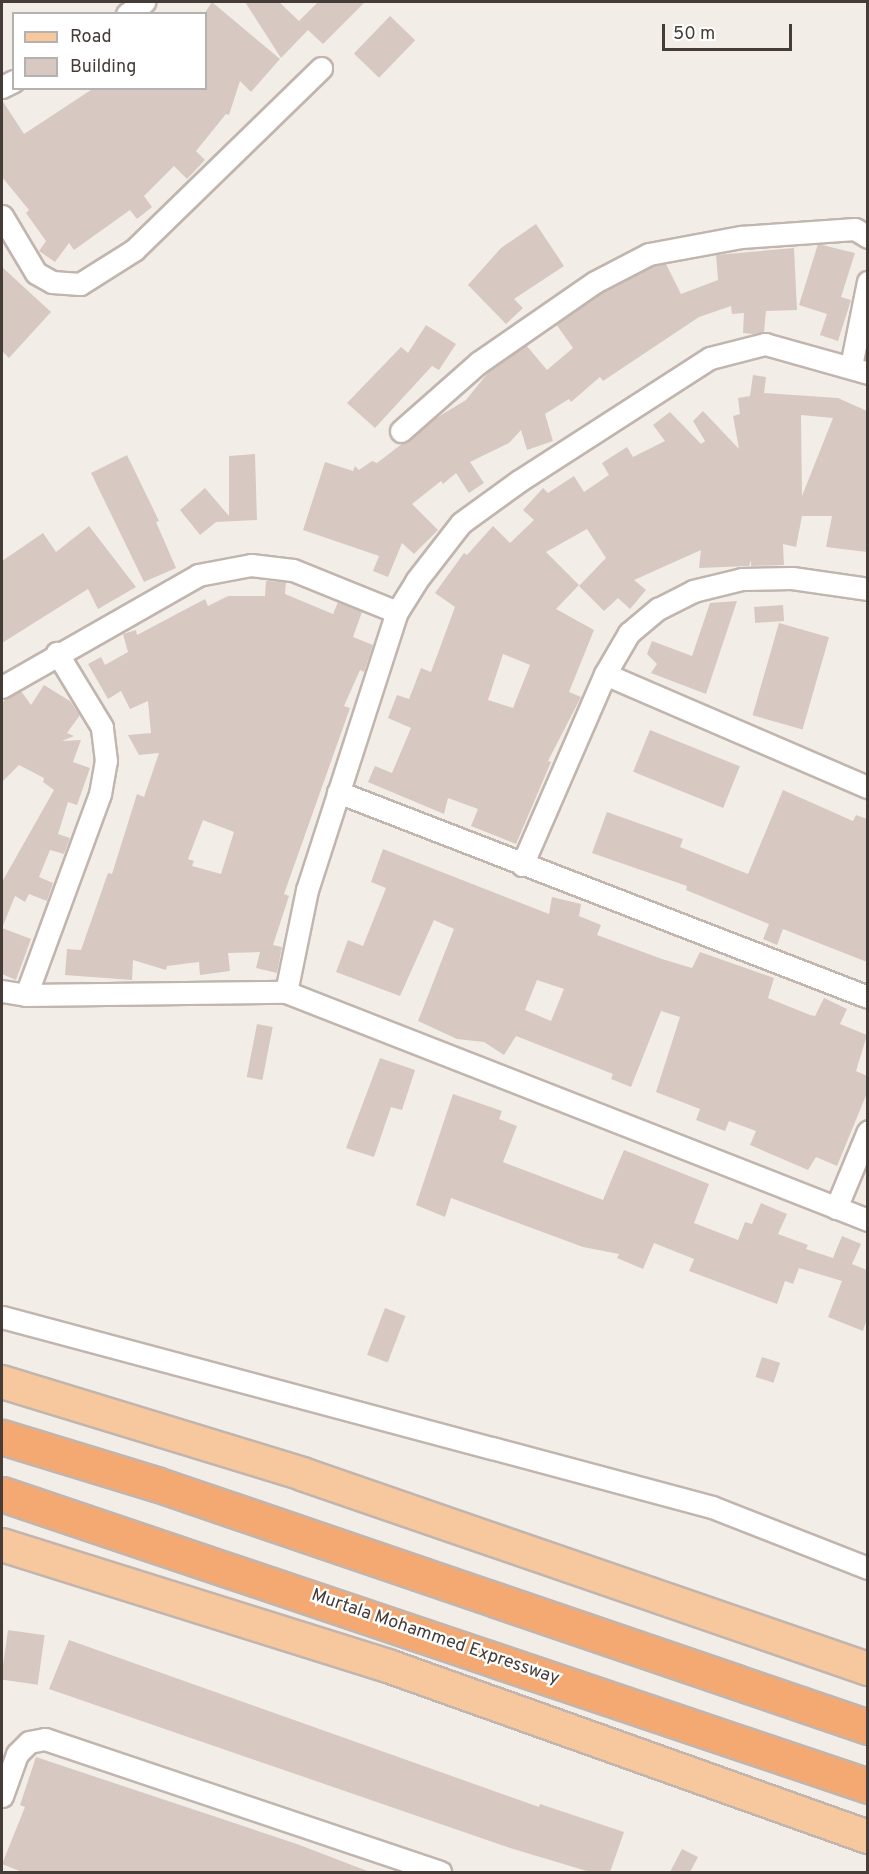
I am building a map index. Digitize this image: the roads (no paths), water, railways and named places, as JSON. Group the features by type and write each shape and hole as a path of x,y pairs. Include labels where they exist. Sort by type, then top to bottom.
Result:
{"highway":[{"path":"2,1437 156,1484 867,1727"},
{"name":"Murtala Mohammed Expressway","path":"2,1494 867,1786"}],"main road":[{"path":"2,1382 302,1474 867,1669"},
{"path":"2,1545 388,1666 867,1837"}],"street":[{"path":"130,12 144,2"},
{"path":"4,228 36,273 52,282 80,284 134,250 321,68"},
{"path":"401,431 478,363 595,282 649,254 741,237 855,229 867,237"},
{"path":"286,992 307,890 397,612 416,580 461,523 528,474 710,358 765,344 859,370 867,282"},
{"path":"2,687 57,653 198,574 251,565 292,570 397,612"},
{"path":"522,865 605,674 629,633 658,609 693,591 742,579 792,578 867,589"},
{"path":"26,995 100,794 106,761 102,727 57,653"},
{"path":"605,674 867,787"},
{"path":"338,792 867,997"},
{"path":"2,992 26,995 286,992 867,1220"},
{"path":"836,1208 867,1131"},
{"path":"2,1317 605,1476 712,1507 867,1568"},
{"path":"2,1796 17,1754 29,1742 45,1739 440,1872"}]}
